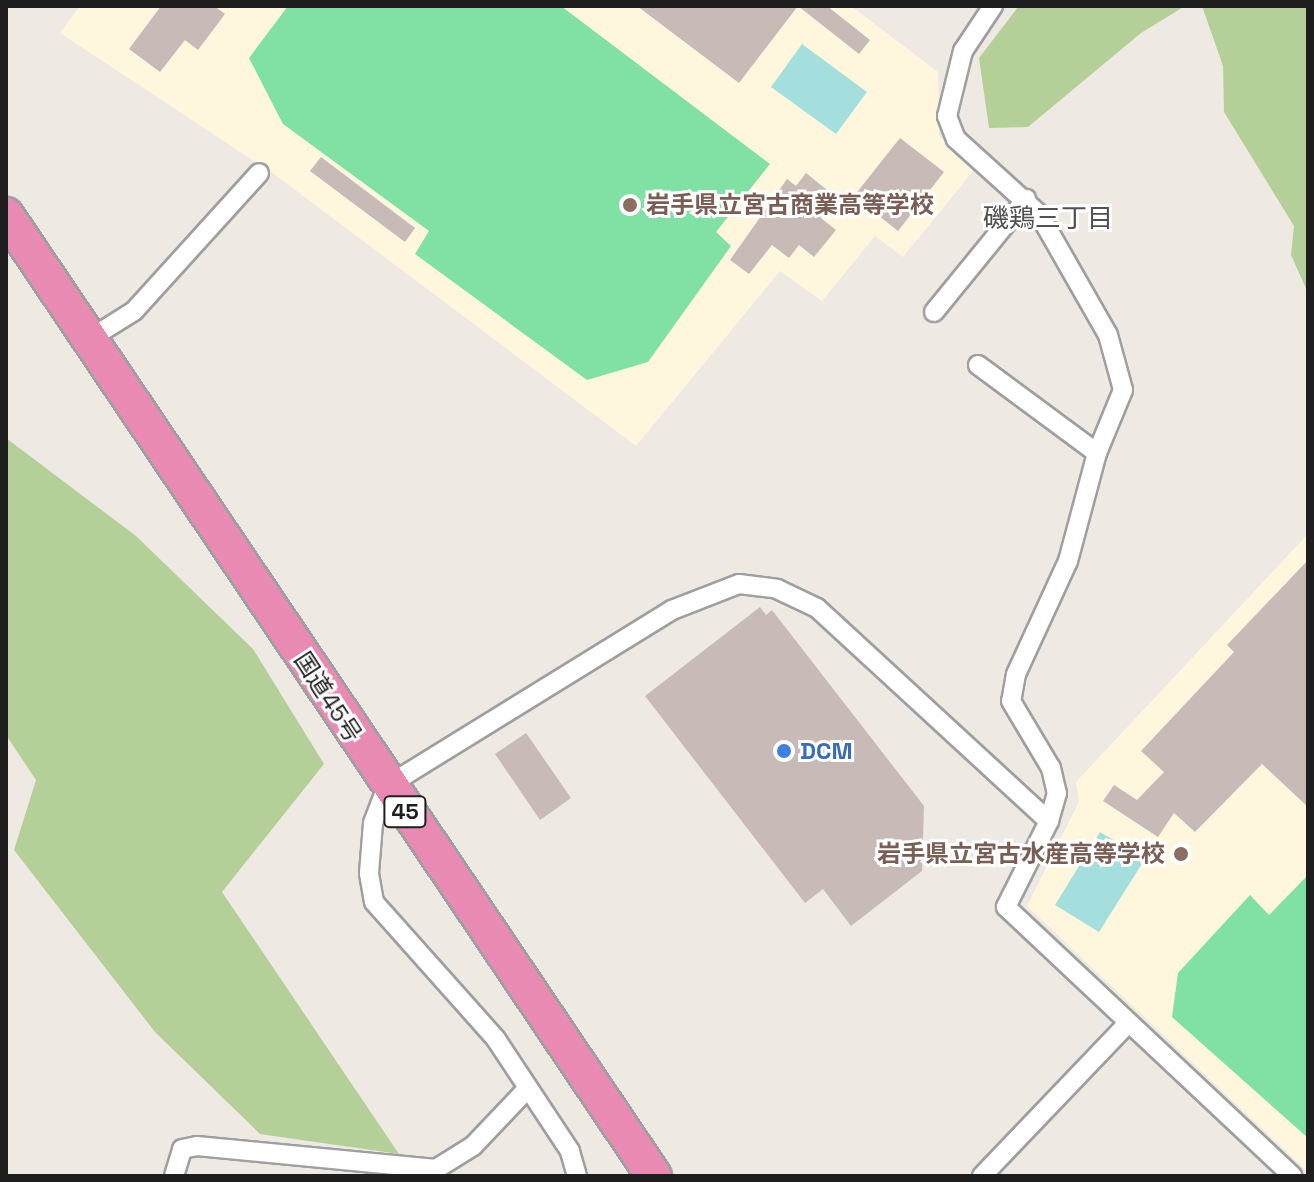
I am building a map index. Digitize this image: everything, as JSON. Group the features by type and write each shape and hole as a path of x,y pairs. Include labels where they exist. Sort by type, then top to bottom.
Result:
{"highway":[{"name":"国道45号","path":"6,215 91,338 387,786 654,1176"}],"street":[{"path":"993,6 963,51 947,116 956,139 1026,199 1058,245 1120,361 1123,390 1097,453 1068,561 1016,674 1011,701 1051,768 1057,793 1049,821 1006,907 1292,1176"},
{"path":"91,338 134,311 259,173"},
{"path":"934,312 1026,199"},
{"path":"978,365 1097,453"},
{"path":"577,1176 570,1151 496,1039 374,902 368,852 387,786 672,610 739,584 777,589 817,608 1049,821"},
{"path":"982,1176 1128,1023"},
{"path":"174,1176 182,1149 197,1146 436,1169 473,1146 528,1088"}],"shaded area":[{"name":"岩手県立宮古商業高等学校","path":"80,6 851,6 938,72 939,136 974,170 903,257 875,236 822,301 780,271 636,446 274,174 60,33"},
{"name":"岩手県立宮古水産高等学校","path":"1308,534 1308,1172 1027,906 1079,802 1076,782"}],"green space":[{"path":"288,6 561,6 770,164 716,232 731,246 648,362 587,380 415,254 429,231 283,124 249,58"},
{"path":"1185,6 1141,33 1028,127 989,128 979,58 1018,7"},
{"path":"1202,6 1308,6 1308,293 1291,255 1294,226 1224,112 1223,66"},
{"path":"6,438 136,536 253,649 324,764 222,892 399,1154 260,1134 155,1032 14,850 36,780 6,735"},
{"path":"1308,875 1308,1138 1172,1017 1178,973 1250,895 1269,915"}],"water":[{"path":"802,44 867,92 836,134 771,87"},
{"path":"1100,832 1145,859 1099,932 1055,905"}],"building":[{"path":"161,6 214,6 225,14 198,50 185,40 160,72 129,49"},
{"path":"637,6 798,6 739,83"},
{"path":"798,6 827,6 870,40 859,54"},
{"path":"900,138 944,172 898,231 854,196"},
{"path":"321,157 415,228 405,242 310,171"},
{"path":"806,173 837,198 821,218 836,230 814,257 799,245 789,258 772,245 749,274 730,260 787,179 796,186"},
{"path":"1308,560 1308,807 1262,764 1195,832 1174,813 1158,837 1103,801 1114,785 1137,800 1164,772 1141,751 1234,652 1227,645"},
{"name":"DCM","path":"760,607 766,615 772,610 924,806 922,871 851,926 823,889 805,903 645,696"},
{"path":"526,733 571,798 540,820 495,754"}],"place":[{"name":"岩手県立宮古商業高等学校","path":"630,205"},
{"name":"DCM","path":"784,751"},
{"name":"岩手県立宮古水産高等学校","path":"1181,854"}],"district":[{"name":"磯鶏三丁目","path":"1048,219"}]}
